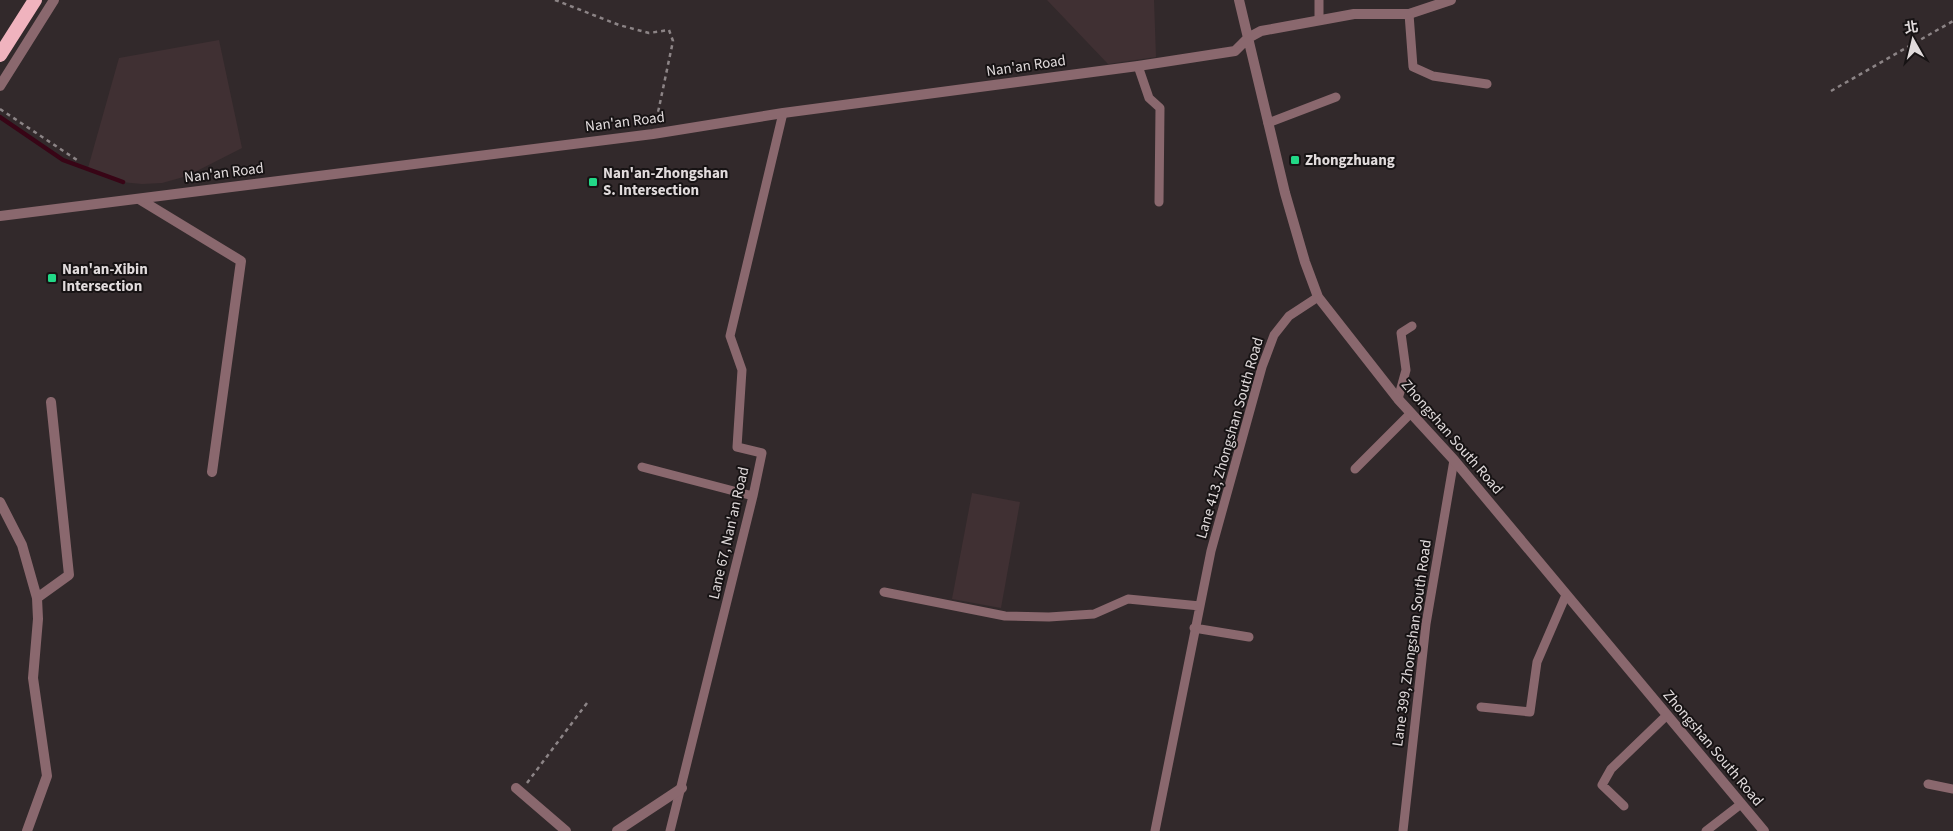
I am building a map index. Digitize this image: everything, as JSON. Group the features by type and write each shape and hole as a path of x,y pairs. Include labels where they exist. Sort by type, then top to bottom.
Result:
{"highway":[{"path":"0,55 35,0"}],"street":[{"path":"0,86 54,0"},
{"name":"Zhongshan South Road","path":"1239,0 1290,210 1318,297 1398,398 1454,460 1764,831"},
{"name":"Nan'an Road","path":"0,216 653,134 784,113 1235,52 1248,38 1261,30 1319,18 1354,14 1409,14 1451,0"},
{"path":"139,199 241,261 212,472"},
{"path":"37,598 69,575 52,402"},
{"path":"0,502 22,545 37,598 38,619 33,678 47,776 28,831"},
{"path":"521,786 566,831"},
{"path":"617,831 682,788"}],"lane":[{"path":"1319,0 1319,18"},
{"path":"1409,14 1413,67 1433,76 1487,84"},
{"path":"1138,66 1149,98 1160,108 1160,202"},
{"path":"1268,123 1336,97"},
{"name":"Lane 67, Nan'an Road","path":"670,831 754,496 762,453 737,447 742,370 730,336 784,113"},
{"name":"Lane 413, Zhongshan South Road","path":"1155,831 1194,628 1211,551 1262,367 1274,335 1289,316 1318,297"},
{"path":"1398,398 1406,370 1401,333 1412,326"},
{"path":"1354,469 1411,413"},
{"name":"Lane 399, Zhongshan South Road","path":"1402,831 1426,624 1454,460"},
{"path":"642,467 754,496"},
{"path":"884,592 1005,616 1050,617 1094,614 1128,599 1200,606"},
{"path":"1481,707 1530,712 1537,662 1566,595"},
{"path":"1194,628 1249,636"},
{"path":"1624,806 1602,786 1611,769 1666,716"},
{"path":"1928,784 1953,789"},
{"path":"1706,831 1741,804"}],"path":[{"path":"556,0 619,25 649,33 669,30 673,41 653,134"},
{"path":"1832,91 1953,21"},
{"path":"0,109 80,162"},
{"path":"521,786 587,702"}],"shaded area":[{"path":"1047,0 1154,0 1156,57 1108,64"},
{"path":"219,40 242,148 187,176 162,183 121,182 88,168 119,58"},
{"path":"972,493 1020,502 1001,608 952,599"}],"waterway":[{"path":"0,117 63,160 123,182"}],"place":[{"name":"Zhongzhuang","path":"1295,160"},
{"name":"Nan'an-Zhongshan S. Intersection","path":"593,182"},
{"name":"Nan'an-Xibin Intersection","path":"52,278"}]}
